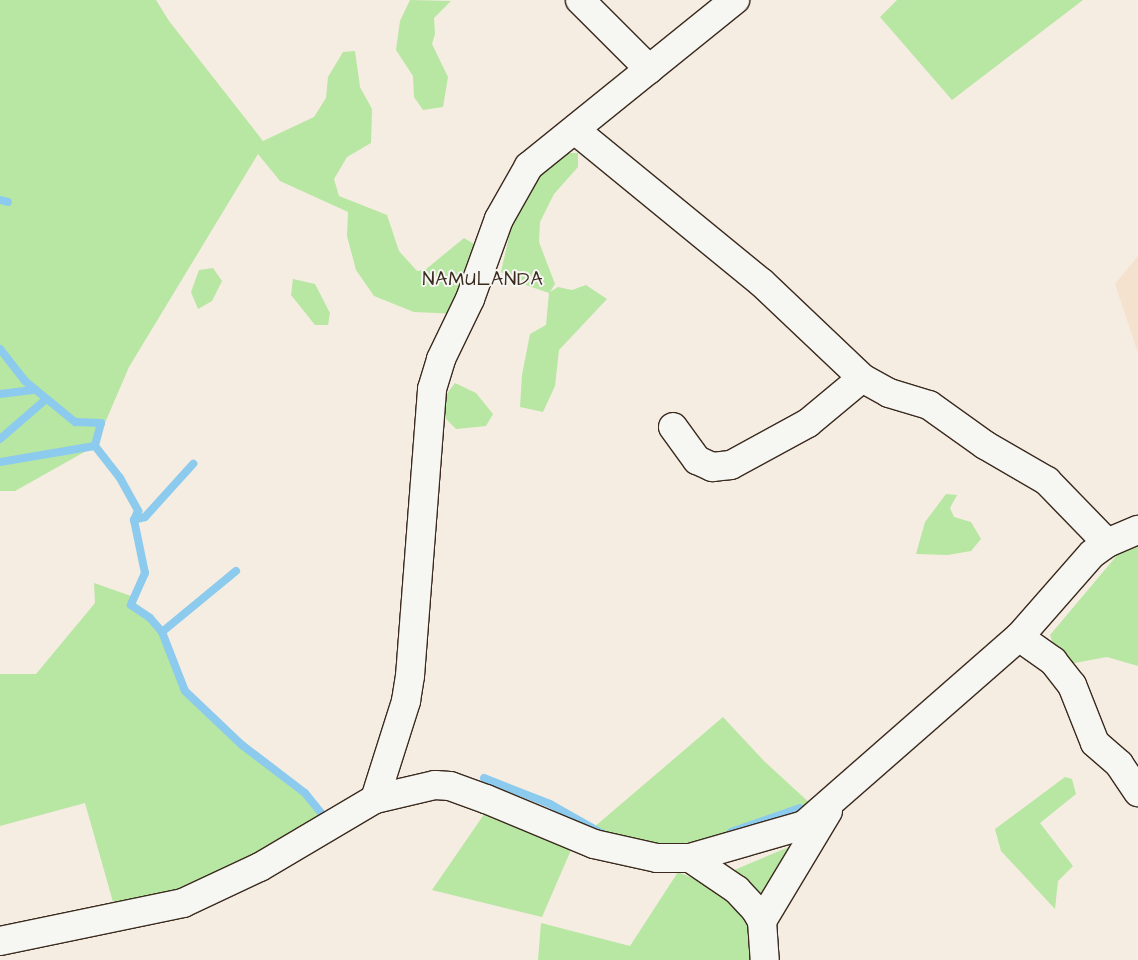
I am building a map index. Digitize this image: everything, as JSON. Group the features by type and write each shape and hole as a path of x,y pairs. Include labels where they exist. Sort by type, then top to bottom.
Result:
{"street":[{"path":"580,0 649,69"},
{"path":"375,799 408,685 418,599 432,389 441,360 470,299 499,219 522,177 539,156 575,130 735,0"},
{"path":"575,130 761,282 862,378 889,392 929,405 986,445 1042,477 1058,490 1107,543"},
{"path":"672,427 697,460 712,467 731,465 808,423 862,378"},
{"path":"0,941 182,902 260,868 375,799 420,787 450,786 594,844 657,858 690,858 804,825 1019,637 1092,554 1107,543 1138,530"},
{"path":"1019,637 1053,661 1072,685 1095,743 1119,764 1138,792"},
{"path":"762,921 833,803"},
{"path":"690,858 737,890 762,921 765,960"}],"shaded area":[{"path":"1138,256 1138,353 1115,284"}],"green space":[{"path":"0,0 156,0 169,21 263,141 314,117 326,98 328,77 343,52 355,51 360,87 372,109 371,143 347,157 334,179 339,196 387,215 399,251 417,271 425,270 464,238 479,247 459,314 414,312 374,296 356,270 347,236 348,212 280,181 258,154 129,367 95,446 15,491 0,491"},
{"path":"410,0 451,1 434,18 435,34 432,44 448,77 443,107 423,110 414,97 413,76 396,50 400,21"},
{"path":"897,0 1083,0 952,100 880,17"},
{"path":"550,153 578,153 578,167 554,194 540,222 539,242 555,284 550,292 558,287 572,290 586,285 607,299 559,350 555,386 543,412 520,407 522,375 530,334 546,325 549,293 520,283 501,272 512,223"},
{"path":"213,268 222,281 212,301 198,309 191,292 199,270"},
{"path":"293,279 315,284 330,313 328,325 315,325 291,295"},
{"path":"455,383 476,393 493,414 486,426 456,429 440,413 443,399"},
{"path":"946,494 957,495 950,508 954,517 971,522 981,539 971,551 948,555 916,554 925,522"},
{"path":"1138,544 1138,666 1107,657 1069,664 1057,655 1050,635 1119,553"},
{"path":"94,583 134,597 131,605 150,618 162,632 185,691 242,745 305,793 328,823 181,892 113,902 85,803 0,826 0,674 36,674 95,603"},
{"path":"723,717 764,761 813,806 722,836 662,847 609,837 593,828"},
{"path":"1065,777 1072,779 1076,794 1040,823 1073,866 1058,881 1055,909 1001,851 995,829"},
{"path":"487,810 574,843 542,917 432,890"},
{"path":"803,841 759,902 727,873"},
{"path":"678,872 725,892 753,926 757,960 538,960 541,923 630,946"}],"waterway":[{"path":"0,200 8,202"},
{"path":"0,349 25,381 75,422 101,423 95,446 120,478 138,511 134,520 145,573 131,605 150,618 162,632 185,691 242,745 305,793 321,813"},
{"path":"0,394 35,390"},
{"path":"0,439 45,400"},
{"path":"0,462 95,446"},
{"path":"134,520 145,517 193,464"},
{"path":"162,632 236,571"},
{"path":"484,778 550,804 605,835"},
{"path":"731,832 800,808"}],"district":[{"name":"NAMULANDA","path":"483,280"}]}
